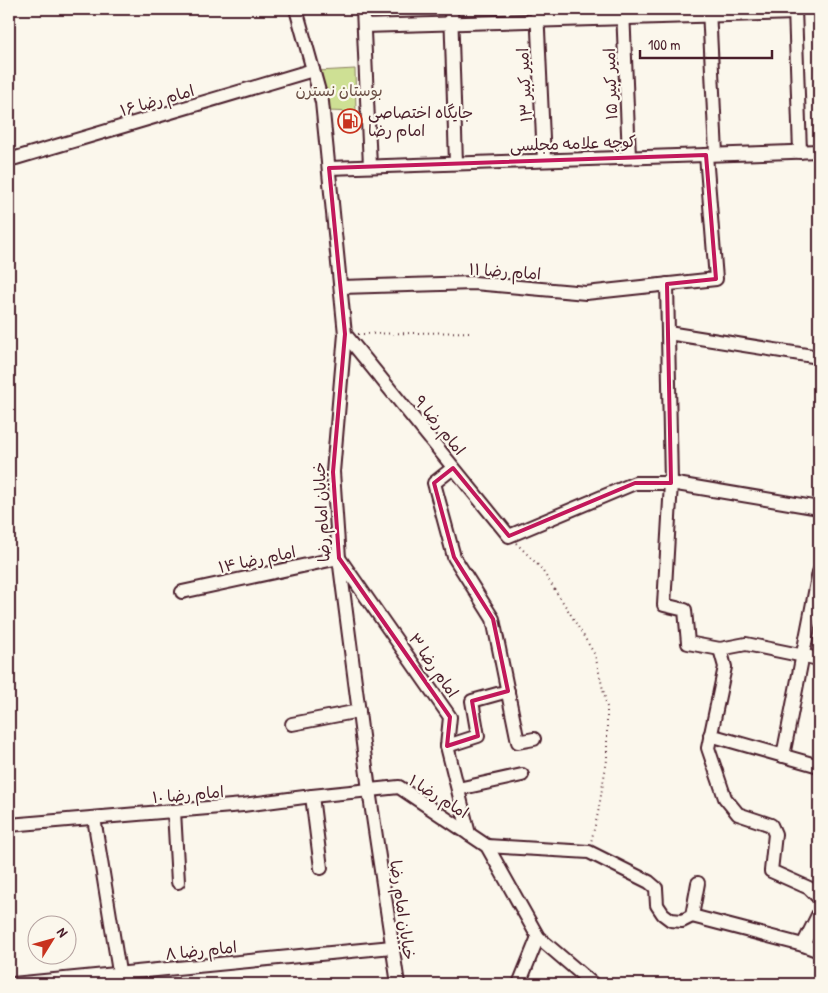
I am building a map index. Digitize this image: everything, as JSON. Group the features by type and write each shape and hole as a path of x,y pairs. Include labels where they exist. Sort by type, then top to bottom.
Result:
{"street":[{"name":"خیابان امام رضا","path":"296,9 322,102 329,168 345,334 332,472 339,558 369,790 398,984"},
{"path":"363,9 370,166"},
{"path":"451,9 456,163"},
{"path":"364,26 452,23 537,15 795,11 800,152"},
{"path":"709,12 711,155"},
{"name":"امیر کبیر ۱۵","path":"623,13 629,157"},
{"name":"امیر کبیر ۱۳","path":"537,15 544,160"},
{"name":"امام رضا ۱۶","path":"9,160 314,70"},
{"name":"کوچه علامه مجلسی","path":"329,168 819,151"},
{"name":"امام رضا ۱۱","path":"341,286 474,284 586,293 716,279 711,155"},
{"path":"667,284 671,483 664,605 685,610 688,643 720,648 746,644 819,659"},
{"path":"668,333 819,356"},
{"name":"امام رضا ۹","path":"345,334 509,536"},
{"path":"453,468 434,484 454,557 493,619 518,742 534,739"},
{"path":"509,536 636,483 671,483 819,508"},
{"name":"امام رضا ۱۴","path":"182,592 339,558"},
{"name":"امام رضا ۳","path":"339,558 450,717 448,746 469,834"},
{"path":"784,756 819,572"},
{"path":"720,648 724,668 708,748 725,798 738,814 770,825 775,834 771,871 809,888 819,898"},
{"path":"448,746 478,736 472,701 508,691"},
{"path":"292,724 359,711"},
{"path":"710,736 819,766"},
{"path":"458,789 522,775"},
{"name":"امام رضا ۱","path":"369,790 399,787 487,846"},
{"name":"امام رضا ۱۰","path":"9,826 174,812 369,790"},
{"path":"312,796 320,868"},
{"path":"174,812 178,882"},
{"path":"94,818 120,979"},
{"path":"487,846 589,852 649,882 656,888 657,905 662,914 671,920 682,921 692,916 803,945 819,951"},
{"path":"487,846 538,937 594,984"},
{"path":"692,916 698,883"},
{"path":"803,945 819,913"},
{"path":"519,984 538,937"},
{"name":"امام رضا ۸","path":"13,984 120,979 392,947"}],"path":[{"path":"345,334 473,332"},
{"path":"509,536 540,567 595,655 606,707 608,760 589,852"}],"highlighted area":[{"path":"706,155 716,279 667,284 671,483 635,483 509,536 453,468 434,483 454,557 493,619 508,691 472,701 478,736 447,746 450,717 339,558 333,472 345,334 329,168"}],"green space":[{"name":"بوستان نسترن","path":"355,69 356,112 327,111 318,71"}],"place":[{"name":"جایگاه اختصاصی امام رضا","path":"350,121"}]}
